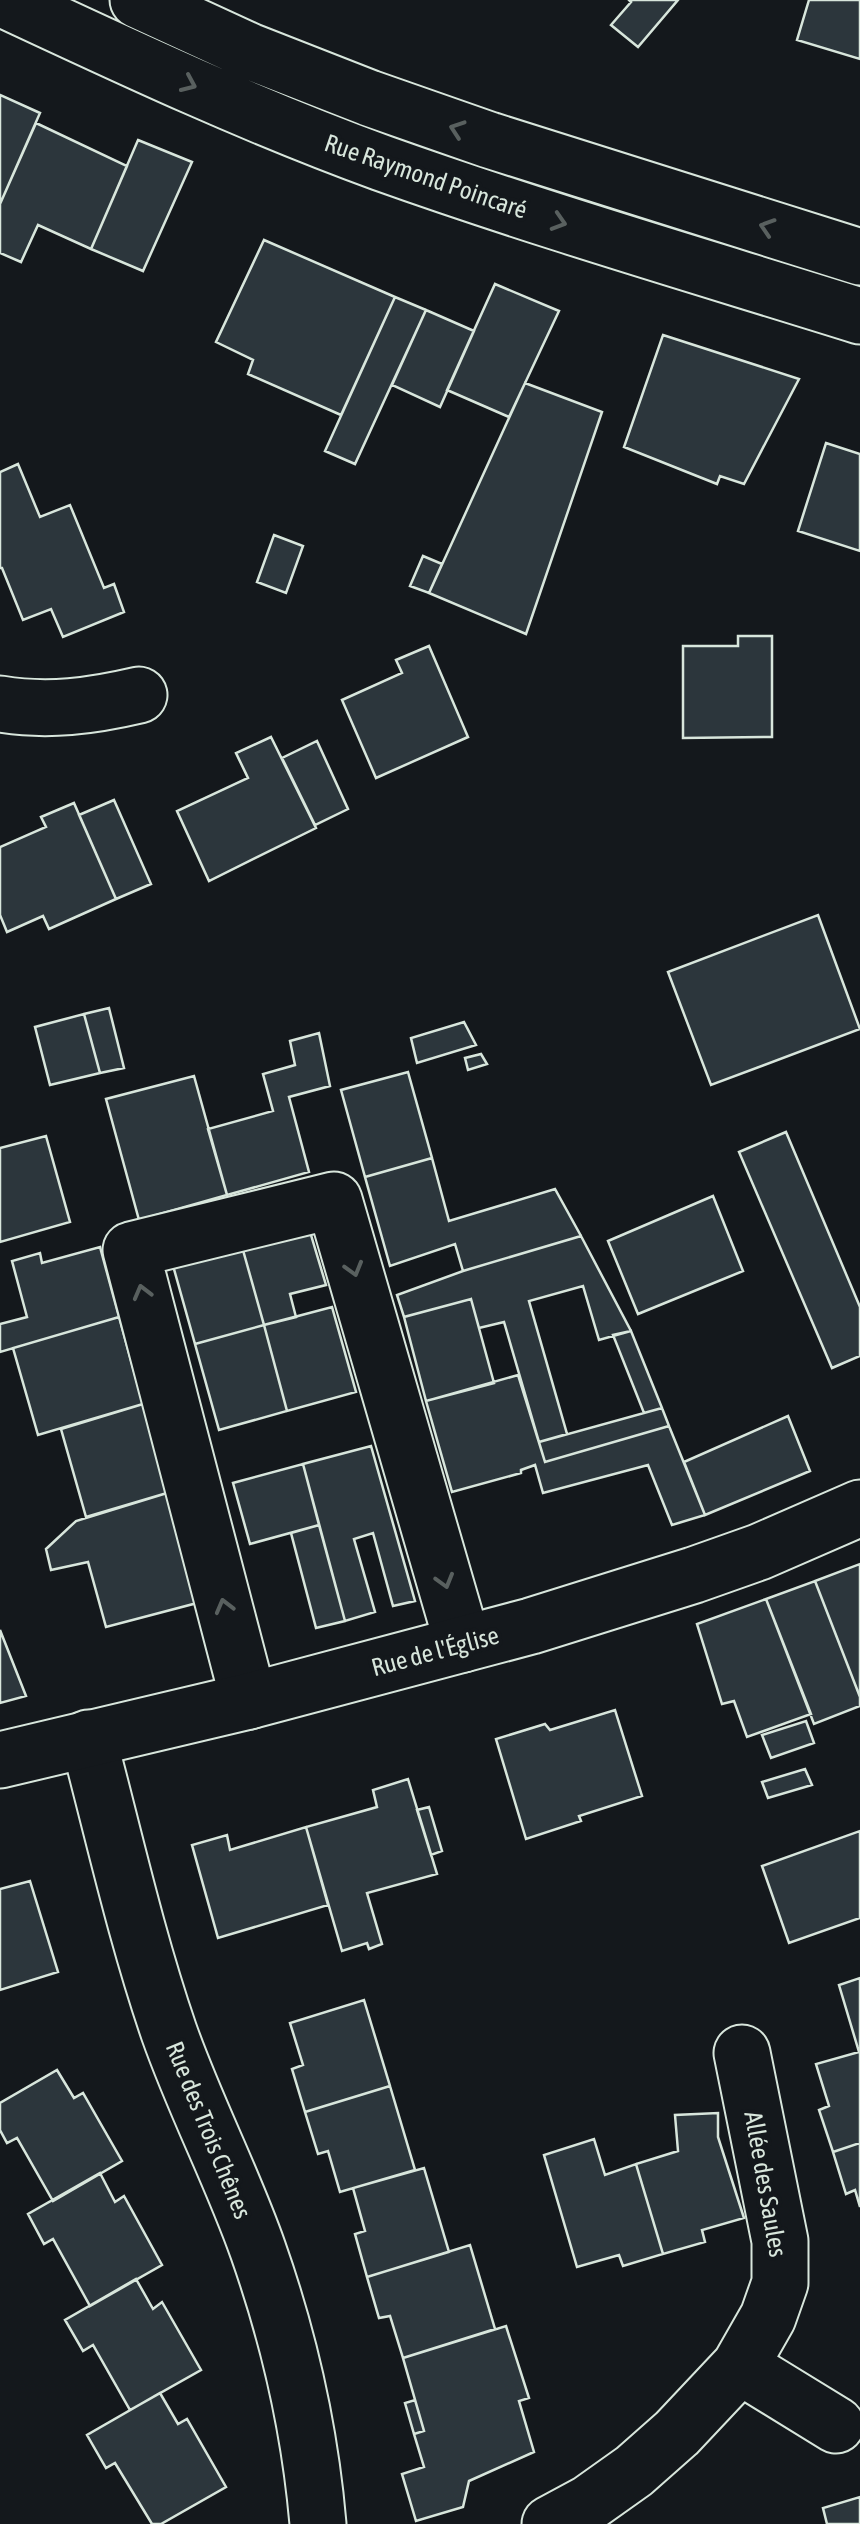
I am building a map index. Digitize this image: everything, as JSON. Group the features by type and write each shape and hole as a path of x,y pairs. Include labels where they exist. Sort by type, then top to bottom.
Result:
{"street":[{"name":"Rue Raymond Poincaré","path":"5,0 124,56 381,162 506,206 860,316"},
{"path":"124,56 144,1 249,50 400,109 860,257"},
{"path":"0,704 71,708 139,695"},
{"path":"249,1701 131,1250 334,1200 464,1644"},
{"name":"Rue de l'Église","path":"0,1760 249,1701 464,1644 694,1576 860,1508"},
{"name":"Rue des Trois Chênes","path":"88,1738 170,2032 258,2248 276,2307 302,2410 318,2524"},
{"name":"Allée des Saules","path":"550,2524 634,2471 677,2433 740,2366 768,2317 780,2283 780,2240 742,2053"},
{"path":"740,2366 836,2425"}],"building":[{"path":"629,0 678,0 638,47 611,25"},
{"path":"809,0 860,0 860,59 797,40"},
{"path":"0,95 40,113 0,204"},
{"path":"36,123 127,166 91,249 38,225 21,262 0,253 0,204"},
{"path":"138,140 192,162 143,271 91,249"},
{"path":"264,240 395,297 341,415 248,374 253,360 216,342"},
{"path":"495,284 559,311 509,417 447,390"},
{"path":"395,297 426,310 355,464 325,451"},
{"path":"426,310 474,331 440,407 392,385"},
{"path":"663,335 799,379 744,484 720,476 717,484 624,447"},
{"path":"525,383 602,412 526,634 429,593"},
{"path":"826,443 860,454 860,551 798,531"},
{"path":"18,464 40,517 70,505 104,588 114,584 124,612 63,637 51,609 23,620 0,568 0,472"},
{"path":"274,535 303,546 286,593 257,582"},
{"path":"423,556 442,564 429,593 410,586"},
{"path":"738,636 772,636 772,737 683,738 683,646 738,646"},
{"path":"429,646 468,737 376,778 342,700 402,673 396,660"},
{"path":"271,737 316,828 209,881 177,811 248,778 236,753"},
{"path":"317,741 348,809 315,825 282,758"},
{"path":"114,800 151,884 116,899 79,815"},
{"path":"74,803 116,899 49,929 43,916 7,932 0,915 0,847 46,827 41,817"},
{"path":"818,915 860,1029 711,1085 668,972"},
{"path":"109,1008 124,1068 100,1073 84,1014"},
{"path":"84,1014 100,1073 50,1085 35,1027"},
{"path":"464,1022 476,1045 417,1063 411,1038"},
{"path":"319,1033 330,1086 289,1097 309,1172 227,1195 208,1129 273,1111 263,1074 295,1065 290,1041"},
{"path":"481,1054 487,1064 468,1070 465,1058"},
{"path":"408,1072 432,1158 365,1177 341,1090"},
{"path":"194,1076 227,1195 139,1220 106,1099"},
{"path":"786,1132 860,1307 860,1356 832,1368 739,1152"},
{"path":"46,1136 70,1222 0,1242 0,1148"},
{"path":"432,1158 449,1221 555,1189 581,1236 463,1271 455,1244 390,1266 365,1177"},
{"path":"713,1196 743,1271 638,1314 608,1241"},
{"path":"308,1225 326,1285 290,1294 296,1317 264,1325 241,1243"},
{"path":"581,1236 631,1331 599,1340 583,1286 529,1301 567,1434 539,1442 504,1322 479,1328 471,1299 404,1317 397,1295"},
{"path":"241,1243 264,1325 195,1344 172,1262"},
{"path":"100,1247 119,1317 0,1352 0,1324 27,1317 12,1261 40,1253 42,1263"},
{"path":"471,1299 494,1383 426,1401 404,1317"},
{"path":"332,1307 356,1392 287,1411 264,1325"},
{"path":"119,1317 143,1404 38,1435 13,1348"},
{"path":"264,1325 287,1411 219,1430 195,1344"},
{"path":"631,1331 662,1408 644,1413 613,1335"},
{"path":"518,1375 545,1462 669,1426 705,1515 672,1525 648,1465 543,1493 535,1465 521,1473 452,1492 426,1401"},
{"path":"143,1404 167,1493 86,1517 61,1429"},
{"path":"662,1408 669,1426 545,1462 539,1442"},
{"path":"788,1416 810,1471 705,1515 684,1462"},
{"path":"371,1446 415,1601 393,1606 373,1533 354,1539 375,1612 345,1621 303,1464"},
{"path":"303,1464 319,1525 250,1544 233,1483"},
{"path":"167,1493 197,1603 106,1627 88,1562 51,1570 46,1549 76,1521"},
{"path":"319,1525 345,1621 316,1628 291,1533"},
{"path":"860,1564 860,1697 815,1581"},
{"path":"815,1581 860,1697 860,1706 814,1724 766,1599"},
{"path":"766,1599 811,1714 747,1737 734,1701 722,1704 697,1624"},
{"path":"0,1630 26,1696 0,1703"},
{"path":"615,1710 642,1796 579,1816 581,1821 526,1839 496,1739 545,1724 550,1730"},
{"path":"806,1721 814,1743 771,1758 762,1735"},
{"path":"805,1769 812,1785 768,1798 762,1782"},
{"path":"408,1779 437,1874 367,1893 382,1944 369,1949 367,1943 342,1951 306,1827 377,1807 373,1790"},
{"path":"429,1807 442,1851 431,1855 417,1810"},
{"path":"306,1827 328,1905 218,1938 192,1845 227,1835 230,1850"},
{"path":"860,1831 860,1918 789,1943 762,1866"},
{"path":"30,1881 58,1972 0,1990 0,1889"},
{"path":"860,1978 860,2143 833,2152 819,2110 829,2106 816,2064 859,2052 839,1985"},
{"path":"364,2000 390,2086 305,2112 292,2069 303,2065 290,2023"},
{"path":"57,2070 74,2098 83,2093 122,2161 53,2201 17,2138 7,2143 0,2130 0,2103"},
{"path":"390,2086 415,2170 340,2192 328,2151 318,2154 305,2112"},
{"path":"718,2113 718,2137 744,2218 702,2230 705,2242 663,2254 636,2164 678,2151 675,2115"},
{"path":"594,2139 605,2175 636,2164 663,2254 623,2266 619,2255 577,2267 544,2155"},
{"path":"860,2143 860,2207 855,2190 846,2194 833,2152"},
{"path":"424,2168 449,2252 367,2277 355,2234 365,2231 353,2188"},
{"path":"100,2173 115,2202 124,2196 162,2265 90,2306 53,2239 44,2244 28,2214"},
{"path":"470,2245 495,2329 403,2358 390,2316 379,2318 367,2277"},
{"path":"136,2279 153,2309 162,2302 201,2370 130,2410 93,2345 83,2351 65,2320"},
{"path":"506,2326 529,2398 519,2401 534,2452 469,2481 463,2507 416,2521 402,2474 424,2467 414,2434 424,2431 403,2358"},
{"path":"160,2393 178,2424 187,2419 226,2487 161,2524 152,2524 115,2463 106,2468 87,2435"},
{"path":"415,2400 424,2431 414,2434 405,2403"},
{"path":"860,2497 860,2524 827,2524 823,2508"}]}
